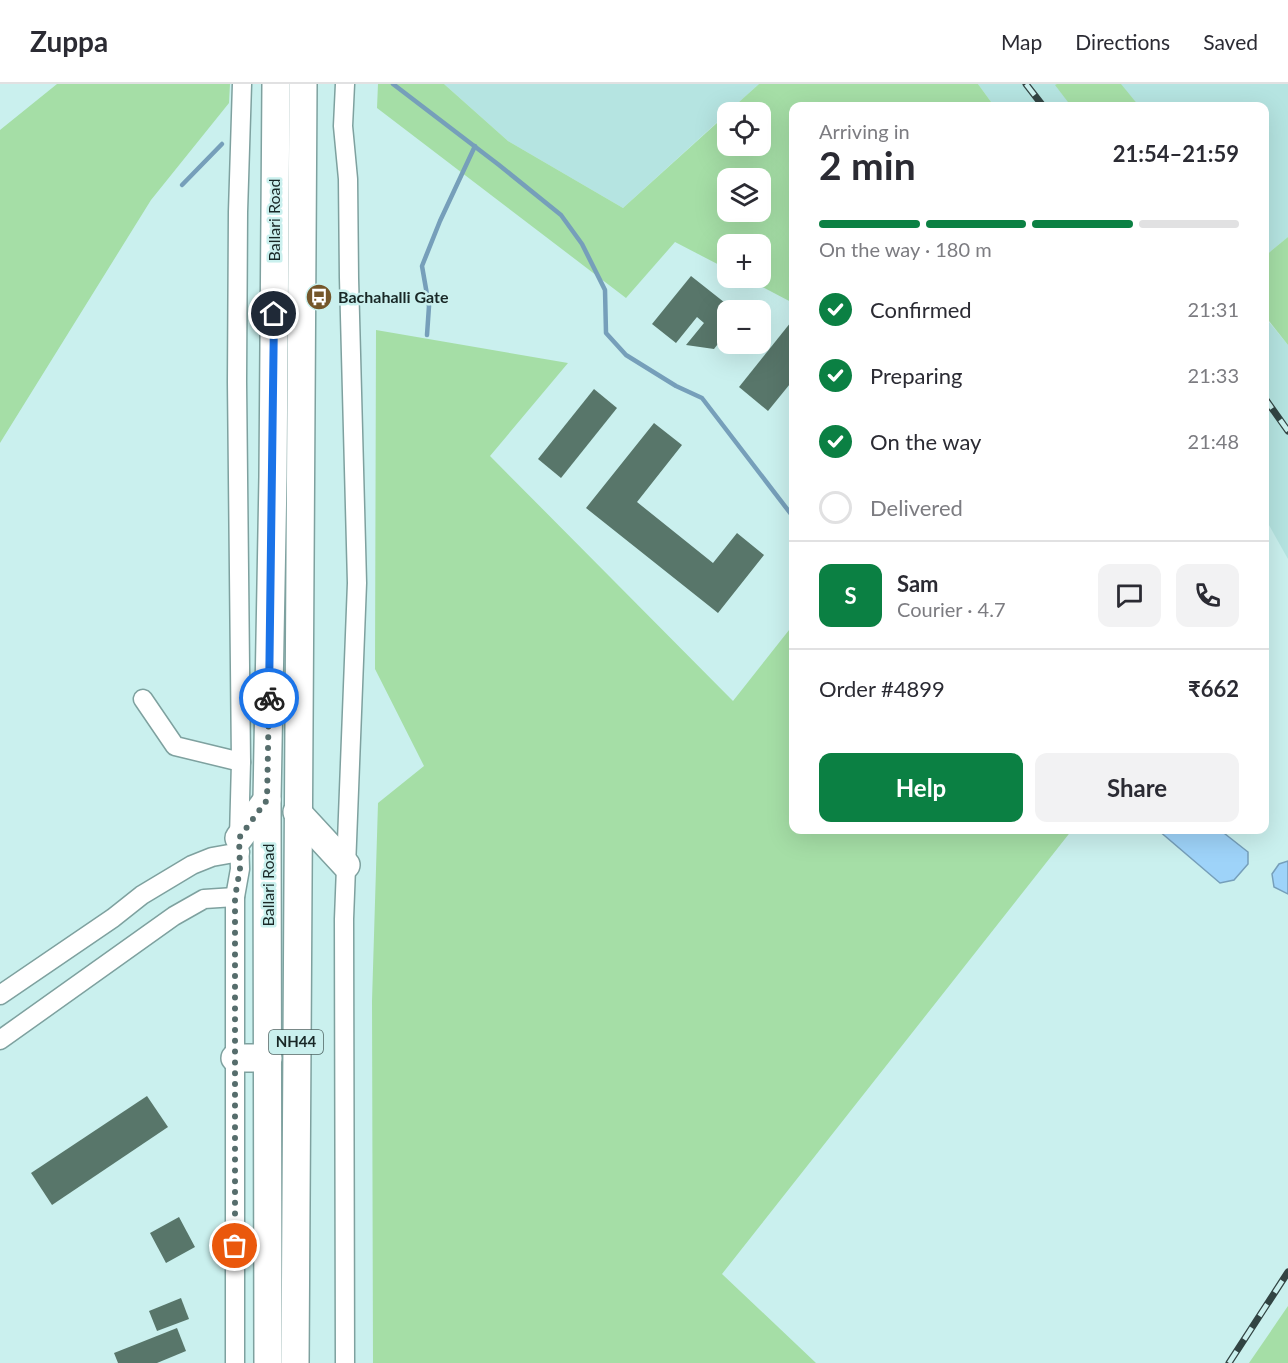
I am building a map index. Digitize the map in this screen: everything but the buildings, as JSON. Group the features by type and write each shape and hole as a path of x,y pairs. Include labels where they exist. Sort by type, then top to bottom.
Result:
{"highway":[{"name":"Ballari Road","path":"295,1363 303,87"},
{"name":"Ballari Road","path":"268,1363 267,800 276,93"},
{"path":"240,845 267,800"},
{"path":"297,812 346,865"},
{"path":"235,1058 268,1058"}],"street":[{"path":"235,1363 235,897 240,869 241,762 237,382 238,212 242,84"},
{"path":"345,84 343,126 348,179 357,584 345,919 345,1363"},
{"path":"143,699 175,746 241,762"},
{"path":"0,995 113,918 148,891 192,865 240,845"},
{"path":"0,1040 174,916 204,899 235,897"}],"shaded area":[{"path":"444,84 759,84 739,102 717,102 717,122 623,208 508,141"},
{"path":"978,84 1288,84 1288,237 1269,253 1269,102 991,102"},
{"path":"1269,322 1288,345 1288,559 1269,525"},
{"path":"1163,834 1225,834 1248,852 1248,864 1234,880 1220,883"},
{"path":"1288,861 1288,894 1274,887 1272,874 1279,864"}],"green space":[{"path":"57,84 230,84 229,103 151,200 0,443 0,130"},
{"path":"378,84 444,84 508,141 623,208 717,123 717,156 771,156 771,102 739,102 759,84 978,84 991,102 789,102 789,301 764,288 771,288 771,234 717,234 717,264 675,242 626,298 377,108"},
{"path":"1121,84 1136,102 1068,102 1055,85"},
{"path":"1288,237 1288,345 1269,321 1269,253"},
{"path":"376,330 568,363 490,456 733,701 789,630 789,834 1069,834 722,1274 816,1363 373,1363 372,1001 378,803 424,766 375,669"},
{"path":"1288,1306 1288,1363 1249,1363"}],"waterway":[{"path":"393,84 561,215 582,244 605,290 606,333 626,355 676,386 702,398 789,511"},
{"path":"182,185 222,144"},
{"path":"427,335 429,306 422,266 475,146"}],"railway":[{"path":"1026,84 1040,102"},
{"path":"1269,404 1288,431"},
{"path":"1229,1363 1288,1272"}],"way so far":[{"path":"235,1246 235,897 240,869 239,838 267,800 269,698"}],"place":[{"name":"Bachahalli Gate","path":"319,297"}],"route":[{"path":"269,698 274,314"}]}
